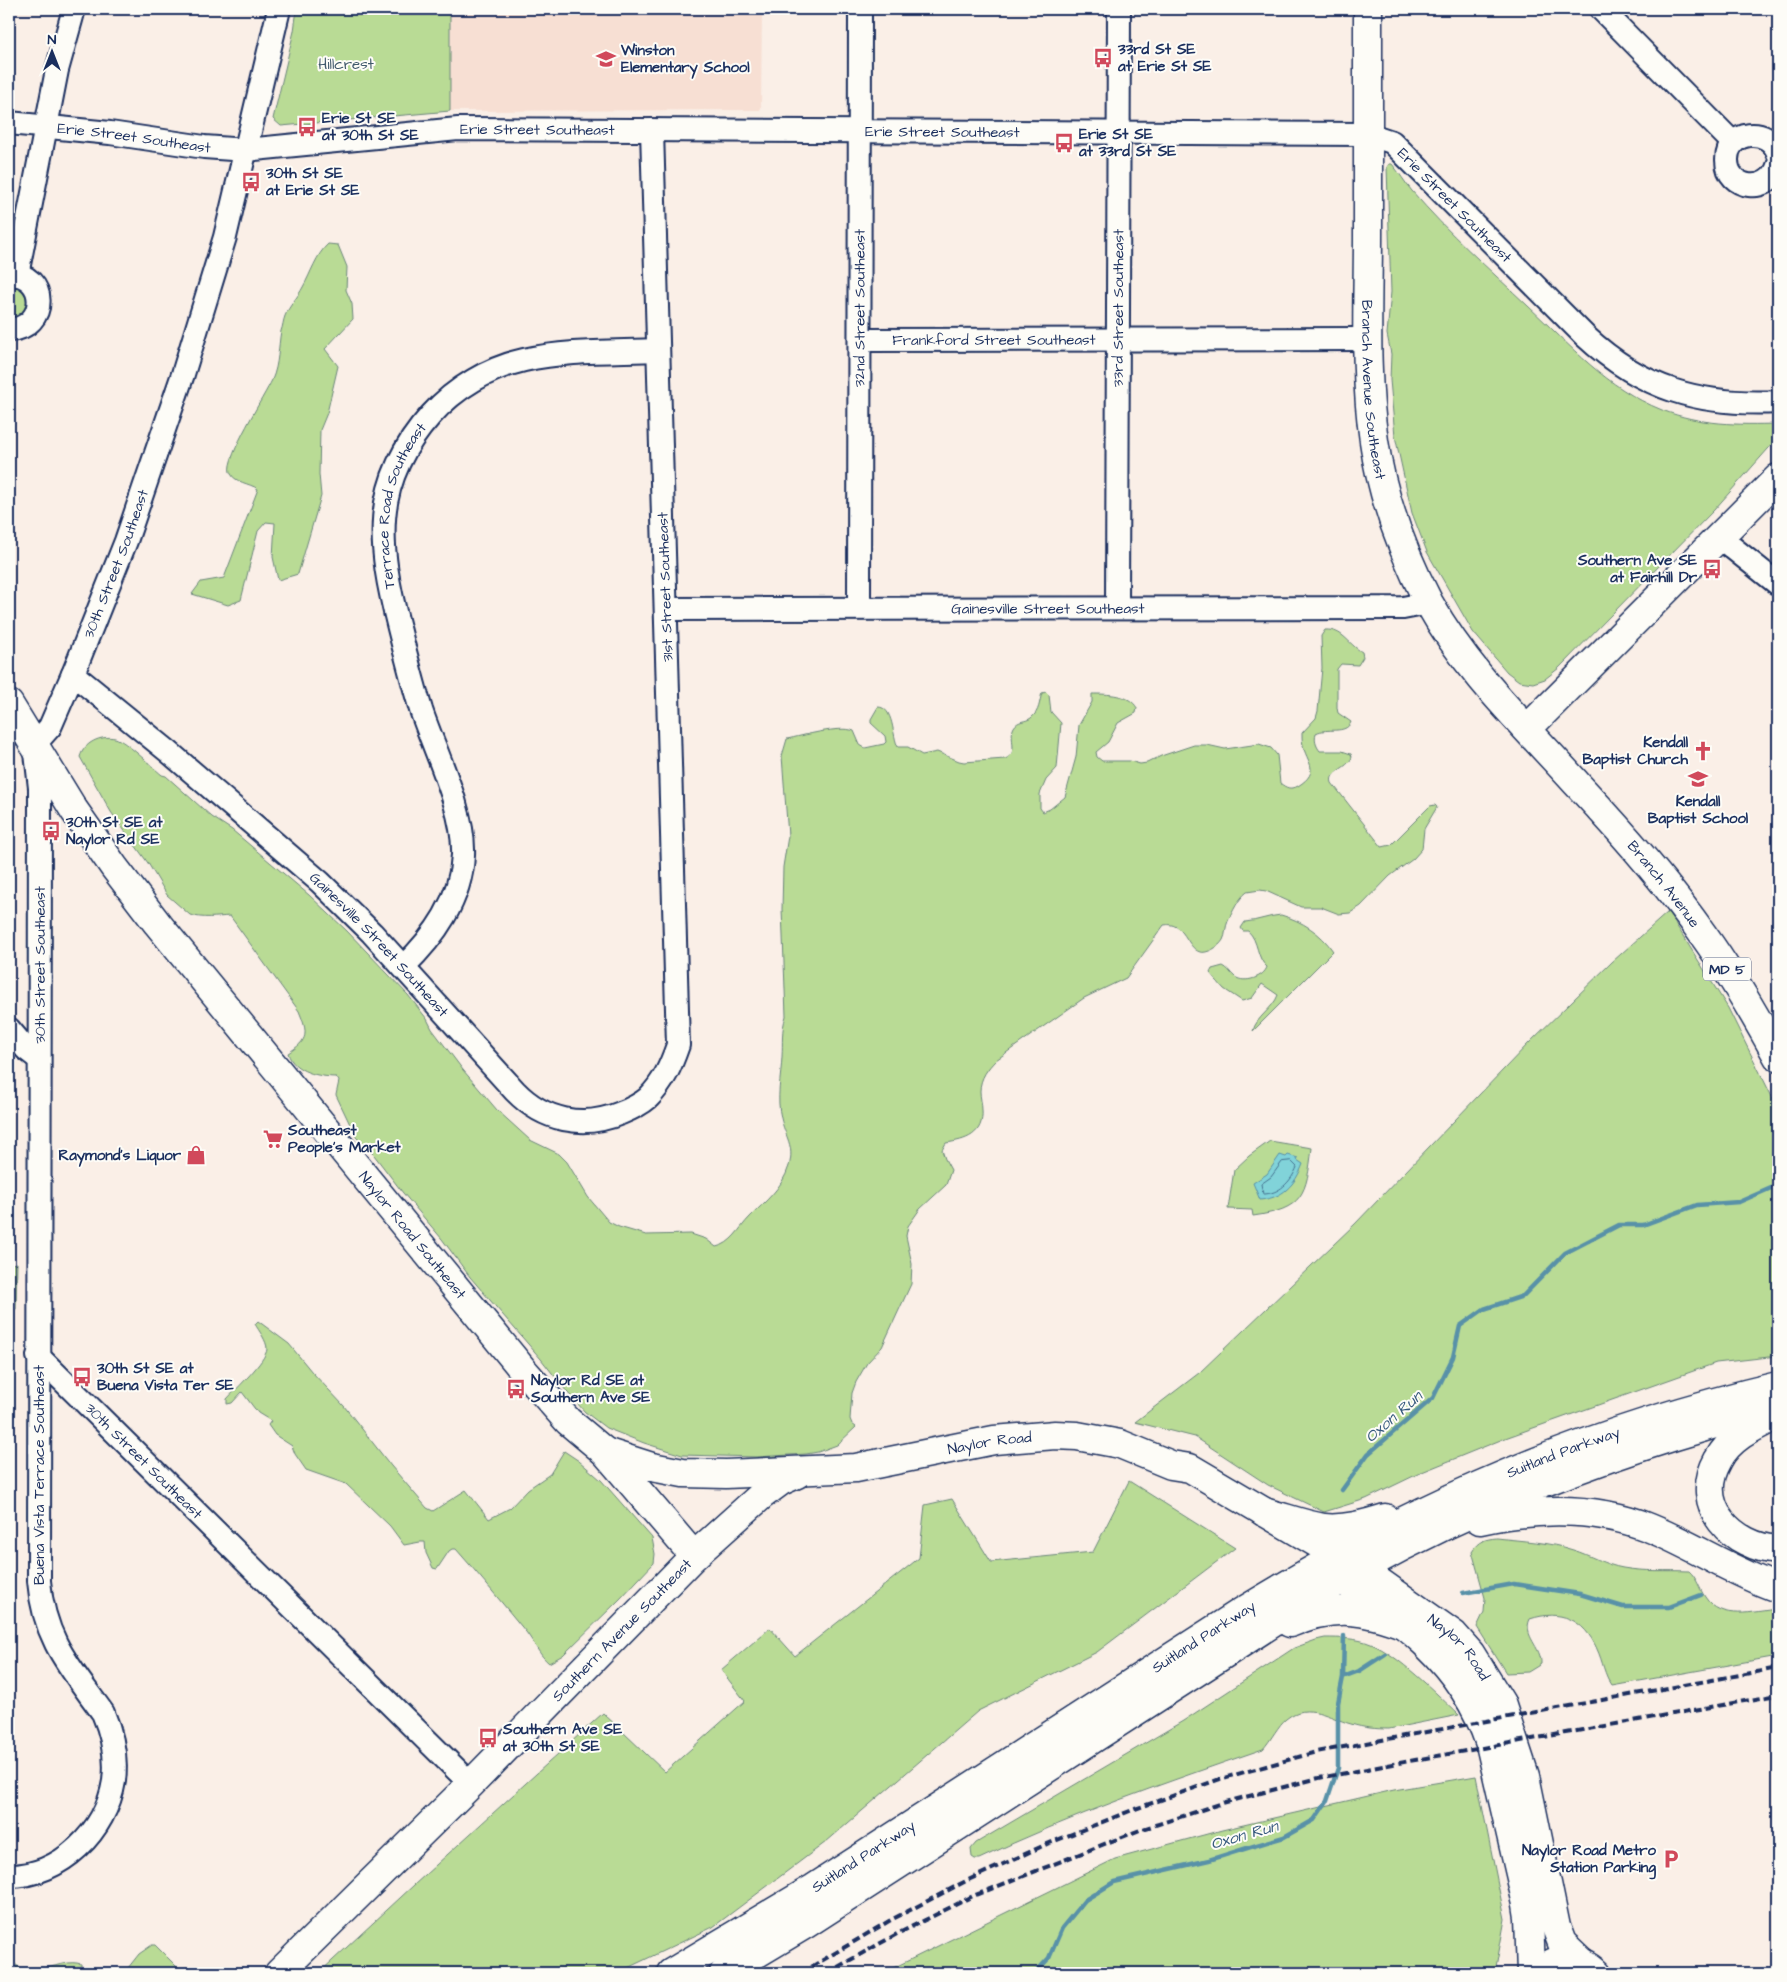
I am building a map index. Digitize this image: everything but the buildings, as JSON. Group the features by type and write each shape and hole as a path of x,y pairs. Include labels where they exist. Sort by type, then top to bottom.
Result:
{"main road":[{"name":"Branch Avenue Southeast","path":"1368,9 1368,383 1379,468 1393,518 1408,557 1430,603 1450,637 1479,676 1527,729"},
{"path":"1527,729 1778,478"},
{"name":"Naylor Road Southeast","path":"9,704 78,816 114,867 158,923 524,1371 568,1421 605,1452 694,1556"},
{"name":"Branch Avenue","path":"1527,729 1580,786 1667,887 1725,966 1747,1000 1778,1057"},
{"name":"Suitland Parkway","path":"724,1973 806,1924 1240,1643 1394,1525 1528,1465 1612,1434 1698,1407 1778,1386"},
{"name":"Suitland Parkway","path":"671,1973 781,1909 1223,1623 1340,1567 1437,1529 1504,1497 1582,1466 1702,1427 1778,1407"},
{"path":"1778,1415 1744,1432 1728,1446 1713,1470 1710,1493 1712,1504 1722,1524 1730,1532 1751,1544 1778,1550"},
{"name":"Naylor Road","path":"605,1452 652,1467 683,1473 726,1474 856,1468 994,1440 1055,1435 1077,1436 1120,1444 1171,1465 1190,1468 1264,1512 1340,1567 1433,1650 1464,1688 1483,1724 1497,1774 1529,1917 1531,1973"},
{"name":"Naylor Road","path":"1171,1465 1212,1500 1340,1567 1454,1635 1470,1653 1501,1703 1525,1776 1556,1927 1562,1942 1590,1967"},
{"name":"Southern Avenue Southeast","path":"279,1973 470,1784 694,1556 762,1495 781,1481 805,1471"},
{"path":"1264,1512 1315,1526 1339,1528 1362,1525 1449,1499"},
{"path":"1437,1529 1505,1514 1539,1511 1575,1512 1614,1517 1649,1528 1778,1588"},
{"path":"1240,1643 1314,1614 1337,1610 1370,1613 1408,1626"},
{"path":"1540,1973 1549,1964 1560,1960 1571,1959 1590,1967"}],"street":[{"path":"9,330 26,326 35,316 38,308 39,299 34,287 25,278 13,275 59,63 74,9"},
{"name":"30th Street Southeast","path":"279,9 225,237 183,374 126,541 73,674 50,727 35,744 40,788 38,1356 470,1784"},
{"name":"32nd Street Southeast","path":"859,607 860,9"},
{"name":"33rd Street Southeast","path":"1117,608 1119,9"},
{"path":"1601,9 1733,143"},
{"name":"Erie Street Southeast","path":"9,123 110,133 204,147 246,150 458,129 1368,134 1392,142 1585,336 1613,360 1644,378 1691,396 1734,403 1778,402"},
{"name":"31st Street Southeast","path":"652,130 678,1045"},
{"path":"1777,144 1758,134 1749,134 1740,137 1733,143 1727,160 1733,177 1749,185 1758,185 1766,182 1773,176 1778,166"},
{"name":"Frankford Street Southeast","path":"860,340 1368,339"},
{"name":"Terrace Road Southeast","path":"403,966 429,939 454,899 461,874 463,847 460,821 421,709 387,580 382,538 385,508 394,475 409,444 422,425 448,399 479,378 510,364 548,356 658,350"},
{"path":"1719,536 1778,584"},
{"name":"Gainesville Street Southeast","path":"666,609 859,607 1403,608 1430,603"},
{"name":"Gainesville Street Southeast","path":"73,674 169,752 320,882 403,966 521,1097 542,1112 566,1120 582,1122 606,1119 638,1105 648,1098 664,1079 678,1045"},
{"path":"9,728 35,744"},
{"path":"9,1029 26,1049 39,1059"},
{"name":"Buena Vista Terrace Southeast","path":"12,1882 55,1864 80,1845 106,1810 115,1770 112,1741 104,1713 61,1656 51,1635 42,1608 38,1562 38,1356"}],"shaded area":[{"name":"Winston Elementary School","path":"450,9 762,9 761,110 450,111"}],"green space":[{"name":"Hillcrest","path":"297,9 450,9 450,111 281,126 273,119 294,31"},
{"path":"1389,164 1392,164 1412,191 1454,236 1590,365 1623,390 1662,410 1691,419 1734,424 1778,424 1778,437 1776,440 1714,510 1559,668 1545,679 1533,683 1519,681 1507,672 1473,632 1427,552 1412,513 1395,436 1390,380 1391,354 1387,334 1391,292 1387,167"},
{"path":"328,244 338,245 347,267 346,290 352,304 353,319 325,349 338,366 327,413 320,430 319,474 321,496 298,574 278,580 273,557 275,523 266,522 258,531 241,600 228,605 192,594 201,582 224,578 258,489 232,476 230,465 233,454 246,426 272,380 285,316 301,291 317,259"},
{"path":"9,281 21,284 32,306 9,323"},
{"path":"1325,630 1341,634 1362,652 1363,657 1358,665 1341,664 1337,669 1338,713 1351,722 1349,726 1341,730 1320,731 1316,733 1316,743 1320,751 1342,751 1351,754 1352,757 1333,776 1332,783 1382,847 1391,845 1430,806 1435,805 1437,807 1424,829 1422,849 1413,859 1390,876 1361,906 1350,913 1339,914 1321,907 1301,907 1266,891 1247,892 1238,902 1232,913 1221,943 1206,952 1195,950 1177,927 1164,925 1126,978 1084,998 996,1060 987,1070 981,1082 982,1118 977,1131 967,1138 946,1143 942,1150 951,1170 946,1185 920,1209 908,1226 906,1236 912,1264 911,1284 882,1347 867,1363 856,1382 852,1393 850,1419 856,1427 837,1445 806,1454 756,1457 682,1455 606,1428 585,1412 470,1277 374,1155 356,1137 336,1095 339,1081 336,1077 308,1072 295,1065 288,1053 300,1044 305,1035 299,1011 230,916 205,917 190,915 167,895 148,863 111,812 80,757 85,748 93,741 109,737 120,740 309,895 347,931 408,995 463,1070 497,1110 530,1140 559,1154 567,1162 588,1197 609,1222 646,1235 691,1234 706,1239 716,1247 727,1243 772,1194 786,1174 791,1159 790,1147 781,1118 779,1103 783,1032 786,1016 782,909 783,867 788,836 782,756 787,739 848,729 854,731 860,745 865,748 884,744 886,742 885,736 871,723 871,719 878,707 883,708 890,717 898,747 908,747 922,755 937,752 964,762 1005,759 1012,753 1014,727 1034,715 1038,709 1042,693 1046,692 1049,695 1051,712 1061,723 1057,768 1046,780 1040,794 1040,808 1043,812 1065,797 1076,757 1079,725 1092,702 1092,694 1111,695 1124,697 1134,703 1137,708 1136,713 1118,723 1108,742 1096,752 1097,757 1102,761 1130,761 1140,764 1194,745 1207,745 1225,749 1259,744 1271,748 1277,755 1280,783 1286,787 1293,788 1305,781 1311,771 1303,745 1302,733 1316,718 1318,711 1322,668 1321,636"},
{"path":"1668,912 1728,1008 1778,1109 1778,1356 1716,1363 1508,1437 1422,1472 1366,1499 1324,1512 1268,1485 1195,1437 1135,1422 1199,1373 1355,1224 1529,1043 1612,962"},
{"path":"1281,915 1310,928 1333,951 1253,1031 1257,1021 1272,1005 1278,995 1262,984 1252,998 1242,1001 1224,989 1210,973 1212,969 1223,966 1239,979 1249,980 1262,974 1267,967 1261,959 1252,935 1241,928 1245,922"},
{"path":"1270,1141 1312,1148 1307,1177 1299,1197 1283,1209 1253,1216 1252,1210 1228,1209 1234,1170"},
{"path":"17,1263 16,1309 11,1311 9,1310 9,1268 11,1264"},
{"path":"258,1321 289,1344 344,1406 427,1508 433,1511 466,1490 489,1519 510,1508 528,1489 550,1474 564,1451 601,1480 652,1538 655,1554 654,1563 563,1655 549,1663 526,1632 456,1549 449,1551 437,1569 433,1568 426,1553 425,1542 404,1545 390,1526 346,1484 306,1470 292,1446 275,1435 268,1425 271,1421 258,1413 242,1392 232,1403 227,1404 227,1399 262,1360 267,1349 266,1343 255,1324"},
{"path":"1129,1481 1235,1548 1097,1652 978,1711 826,1842 713,1927 617,1973 319,1973 603,1713 665,1772 745,1701 721,1670 770,1628 795,1656 919,1558 925,1505 952,1499 991,1562 1093,1552"},
{"path":"1497,1538 1564,1547 1610,1565 1623,1568 1689,1571 1705,1597 1720,1610 1749,1613 1778,1609 1778,1656 1612,1686 1597,1649 1585,1630 1570,1619 1551,1615 1530,1619 1528,1625 1530,1636 1539,1652 1541,1664 1528,1672 1506,1673 1477,1627 1484,1612 1485,1598 1472,1551 1482,1541"},
{"path":"1325,1638 1360,1641 1381,1649 1393,1656 1417,1676 1459,1715 1384,1729 1361,1726 1318,1712 1302,1711 1283,1721 1263,1749 1084,1814 979,1859 972,1857 971,1849 976,1843 1183,1721 1294,1648"},
{"path":"1476,1776 1505,1919 1495,1973 883,1973 1115,1859 1222,1830 1394,1790"},
{"path":"155,1945 183,1973 124,1973 139,1954"},
{"path":"9,1954 14,1963 22,1969 30,1971 73,1963 81,1964 81,1970 79,1973 9,1973"}],"water":[{"path":"1280,1155 1298,1158 1297,1160 1303,1164 1300,1171 1292,1184 1282,1193 1260,1200 1253,1183 1267,1174"}],"waterway":[{"name":"Oxon Run","path":"1342,1490 1368,1454 1433,1398 1453,1357 1460,1326 1484,1309 1523,1296 1565,1253 1619,1225 1643,1225 1697,1205 1739,1202 1778,1185"},
{"path":"1463,1593 1514,1584 1580,1594 1623,1607 1669,1607 1701,1595"},
{"name":"Oxon Run","path":"1035,1973 1049,1958 1062,1928 1085,1900 1114,1882 1209,1860 1284,1837 1314,1820 1327,1801 1338,1768 1338,1703 1343,1677 1344,1636"},
{"path":"1343,1677 1359,1671 1385,1654"}],"railway":[{"path":"801,1973 889,1921 966,1881 1047,1844 1135,1809 1220,1779 1316,1752 1778,1668"},
{"path":"827,1973 897,1934 973,1896 1140,1830 1226,1802 1319,1778 1778,1695"}],"place":[{"name":"33rd St SE at Erie St SE","path":"1103,58"},
{"name":"Winston Elementary School","path":"606,59"},
{"name":"Erie St SE at 30th St SE","path":"307,127"},
{"name":"Erie St SE at 33rd St SE","path":"1064,143"},
{"name":"30th St SE at Erie St SE","path":"251,182"},
{"name":"Southern Ave SE at Fairhill Dr","path":"1712,569"},
{"name":"Kendall Baptist Church","path":"1703,751"},
{"name":"Kendall Baptist School","path":"1698,779"},
{"name":"30th St SE at Naylor Rd SE","path":"51,831"},
{"name":"Southeast People's Market","path":"273,1139"},
{"name":"Raymond's Liquor","path":"196,1155"},
{"name":"30th St SE at Buena Vista Ter SE","path":"82,1377"},
{"name":"Naylor Rd SE at Southern Ave SE","path":"516,1389"},
{"name":"Southern Ave SE at 30th St SE","path":"488,1738"},
{"name":"Naylor Road Metro Station Parking","path":"1671,1859"}]}
